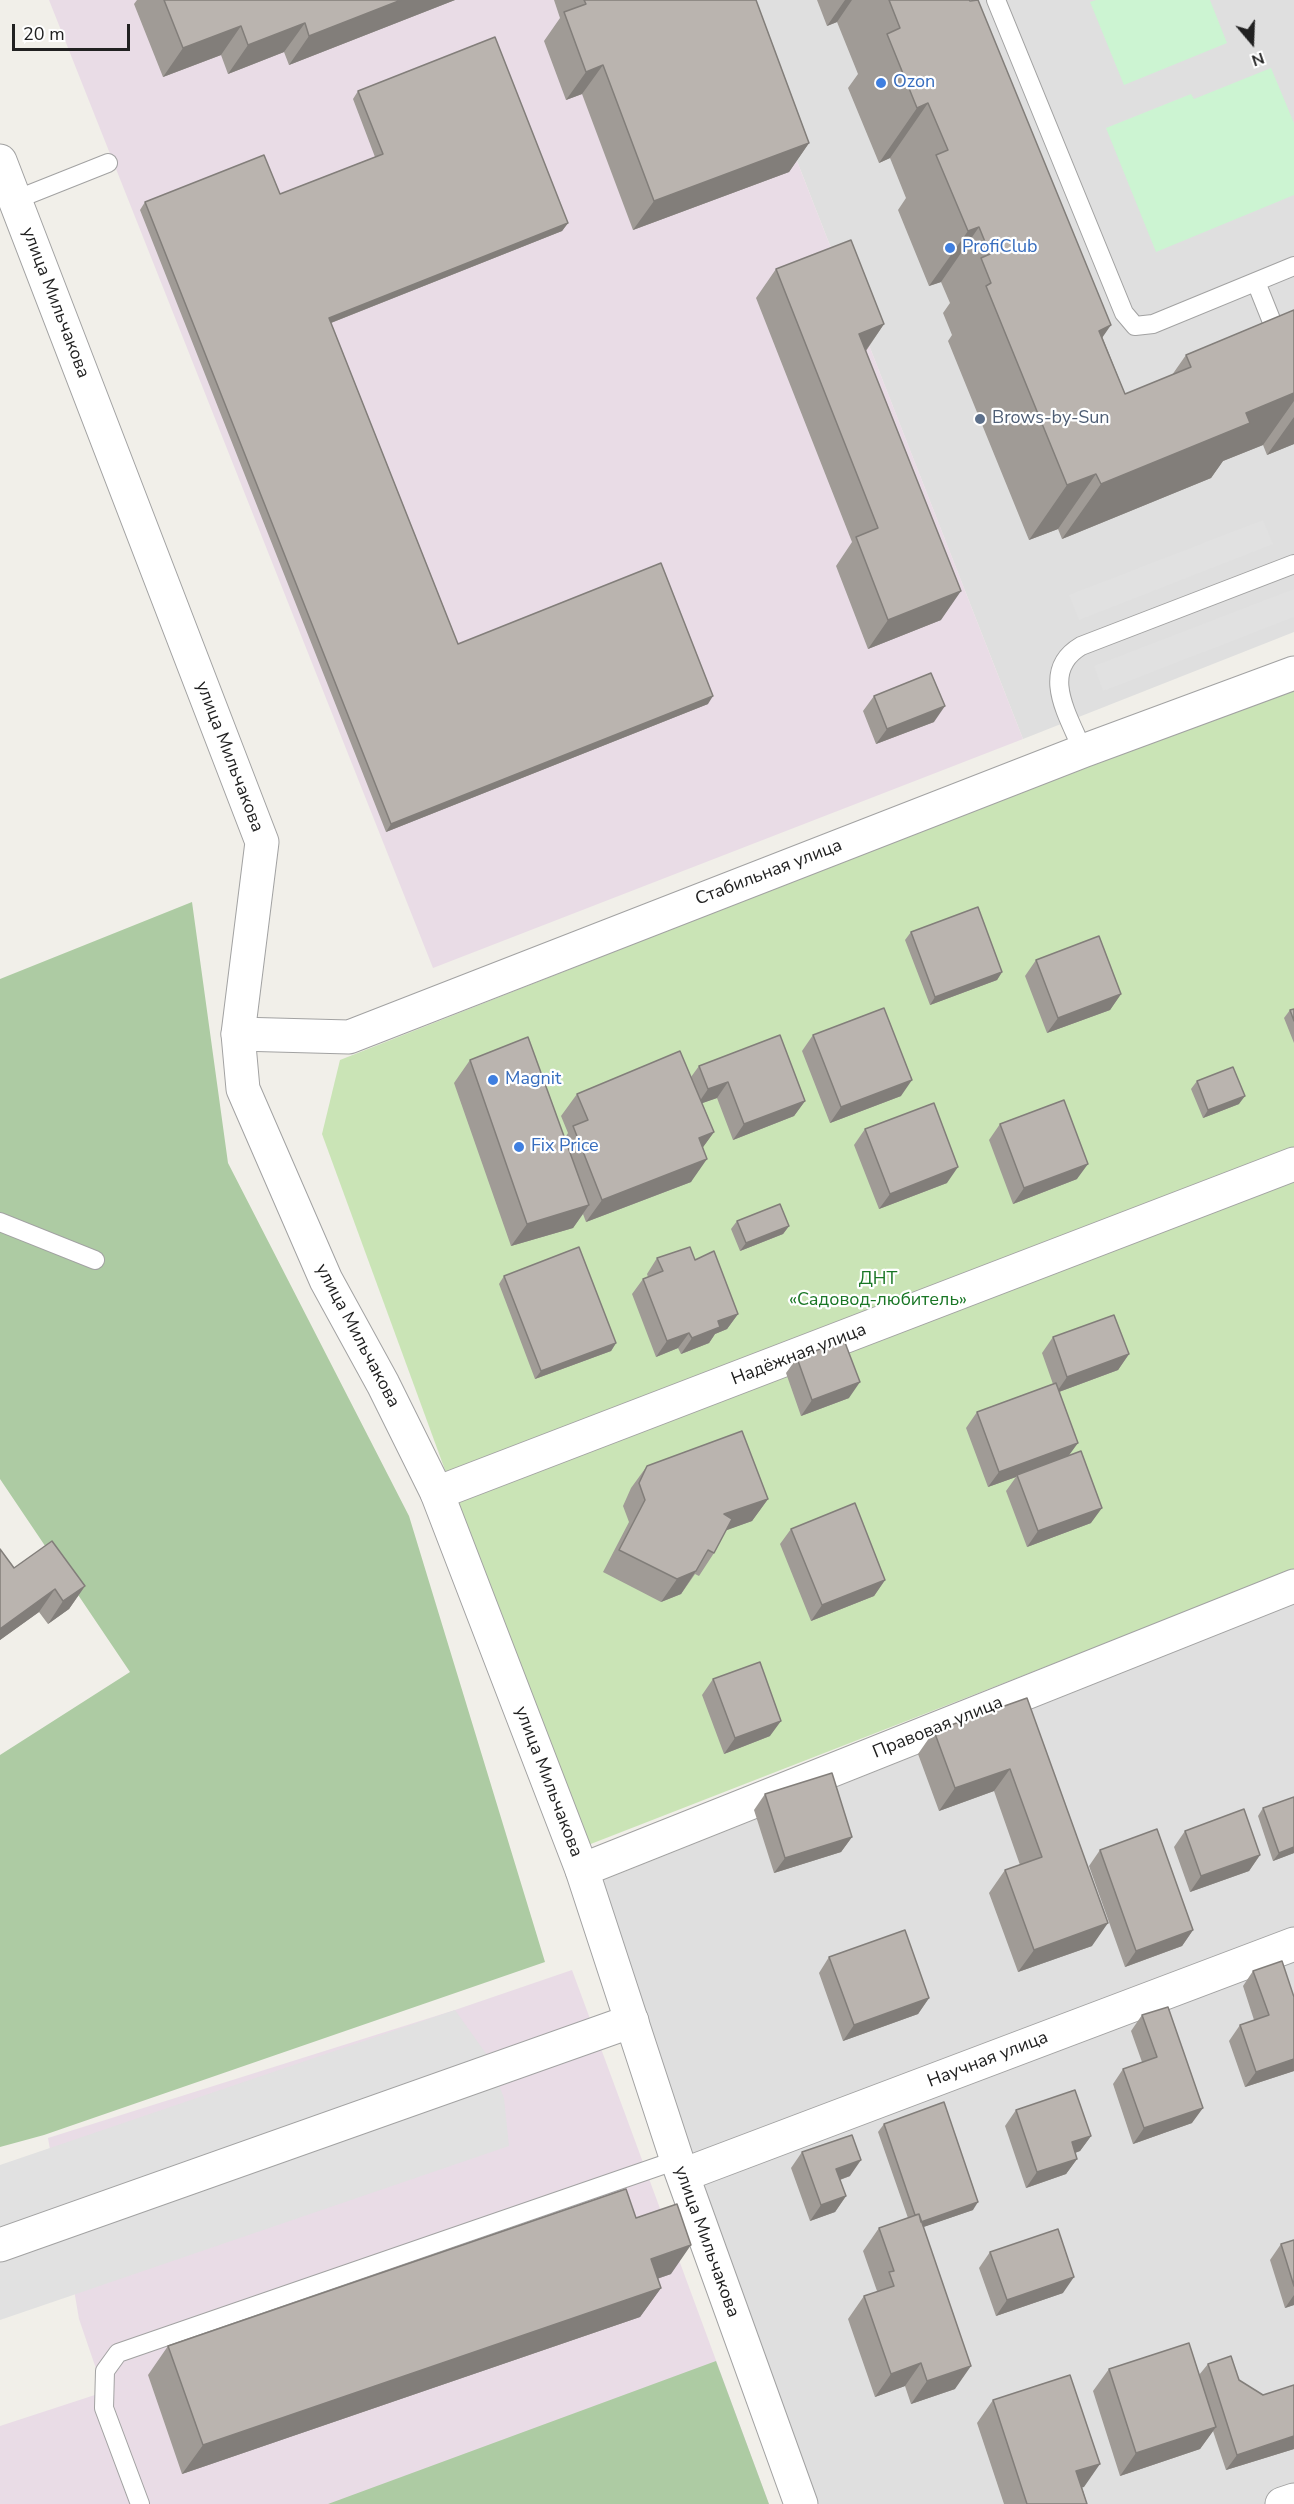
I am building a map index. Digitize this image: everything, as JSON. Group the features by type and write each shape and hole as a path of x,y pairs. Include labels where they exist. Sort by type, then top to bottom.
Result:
{"street":[{"name":"улица Мильчакова","path":"0,161 262,842 238,1034 243,1089 326,1280 383,1384 438,1493 582,1870 680,2167 801,2504"},
{"name":"Стабильная улица","path":"238,1034 349,1037 1083,751 1294,673"},
{"name":"Надёжная улица","path":"438,1493 1294,1164"},
{"name":"Правовая улица","path":"582,1870 1294,1586"},
{"name":"Научная улица","path":"680,2167 1294,1944"},
{"path":"0,2245 632,2021"},
{"path":"1282,2504 1294,2500"}],"lane":[{"path":"996,0 1124,313 1135,326 1153,324 1294,267"},
{"path":"15,200 108,163"},
{"path":"1256,282 1285,358"},
{"path":"1083,751 1059,689 1059,671 1067,654 1081,646 1294,564"},
{"path":"0,1222 95,1260"},
{"path":"140,2504 104,2408 105,2371 118,2353 680,2167"}],"shaded area":[{"path":"49,0 734,0 1023,739 433,968"},
{"path":"734,0 1294,0 1294,632 1023,739"},
{"path":"1263,520 1273,544 1079,620 1069,595"},
{"path":"1294,589 1294,617 1103,691 1094,666"},
{"path":"1294,1604 1294,2504 815,2504 594,1884"},
{"path":"572,1970 769,2504 0,2504 0,2426 104,2392 79,2319 48,2138 455,2010"},
{"path":"455,2010 487,2055 504,2098 509,2146 0,2320 0,2165"}],"green space":[{"path":"1096,0 1210,0 1227,43 1124,85 1090,2"},
{"path":"1271,68 1294,123 1294,195 1156,252 1106,128 1191,94 1194,99"},
{"name":"ДНТ «Садовод-любитель»","path":"1294,683 1294,1570 583,1847 322,1134 340,1060"},
{"path":"192,902 228,1163 409,1516 545,1962 44,2135 0,2147 0,1755 130,1672 0,1479 0,979"},
{"path":"716,2361 769,2504 328,2504"}],"building":[{"path":"164,0 401,0 309,36 305,23 248,45 241,26 183,48"},
{"path":"584,0 756,0 809,143 654,201 603,65 586,72 564,12 586,4"},
{"path":"889,0 978,0 1111,325 1099,331 1125,394 1191,367 1186,355 1294,310 1294,393 1246,413 1250,423 1101,484 1096,474 1067,485 986,286 991,283 981,258 990,254 979,227 968,231 936,155 948,150 928,103 917,108 887,34 900,28"},
{"path":"495,37 568,223 329,318 458,644 661,563 713,696 391,824 145,202 264,155 280,194 383,154 358,91"},
{"path":"851,240 884,324 859,334 961,591 888,620 856,537 878,528 776,269"},
{"path":"931,673 945,706 887,729 874,696"},
{"path":"978,907 1002,972 935,997 911,932"},
{"path":"1099,936 1121,994 1058,1018 1036,960"},
{"path":"884,1008 912,1080 841,1107 813,1035"},
{"path":"1294,1009 1294,1021 1290,1010"},
{"path":"780,1035 805,1101 744,1124 728,1082 708,1089 699,1066"},
{"path":"528,1037 589,1205 527,1224 470,1060"},
{"path":"680,1051 714,1132 699,1138 707,1159 602,1200 573,1126 588,1120 577,1094"},
{"path":"1233,1067 1245,1096 1208,1110 1197,1081"},
{"path":"1064,1100 1088,1164 1024,1188 1000,1124"},
{"path":"934,1103 958,1167 890,1194 865,1129"},
{"path":"780,1204 789,1226 746,1243 737,1221"},
{"path":"579,1247 616,1343 541,1371 504,1276"},
{"path":"690,1247 695,1260 714,1251 738,1314 718,1321 720,1327 692,1338 689,1333 667,1341 643,1279 663,1271 657,1258"},
{"path":"1114,1315 1129,1354 1067,1377 1053,1337"},
{"path":"844,1340 860,1382 812,1400 797,1358"},
{"path":"1056,1383 1078,1443 999,1472 977,1412"},
{"path":"742,1431 768,1499 724,1514 732,1519 714,1553 708,1550 696,1571 677,1579 619,1550 645,1500 639,1483 647,1466"},
{"path":"1081,1451 1102,1508 1038,1531 1017,1475"},
{"path":"855,1503 885,1580 822,1605 791,1529"},
{"path":"52,1541 85,1586 63,1601 55,1589 0,1629 0,1549 14,1568"},
{"path":"760,1662 781,1721 735,1738 713,1679"},
{"path":"1027,1698 1108,1923 1034,1950 1005,1870 1042,1857 1010,1769 955,1788 934,1731"},
{"path":"832,1773 852,1837 785,1858 765,1794"},
{"path":"1294,1797 1294,1847 1279,1853 1263,1808"},
{"path":"1244,1809 1260,1855 1201,1876 1185,1831"},
{"path":"1157,1829 1193,1930 1136,1951 1100,1850"},
{"path":"905,1930 929,1998 854,2025 829,1957"},
{"path":"1282,1961 1294,1997 1294,2059 1256,2072 1240,2025 1269,2015 1253,1971"},
{"path":"1168,2007 1203,2108 1144,2128 1123,2069 1157,2057 1142,2015"},
{"path":"1075,2090 1091,2136 1072,2142 1077,2159 1037,2172 1016,2110"},
{"path":"944,2102 978,2202 921,2222 919,2214 915,2215 884,2124"},
{"path":"852,2135 861,2160 836,2169 846,2196 821,2205 802,2152"},
{"path":"626,2189 636,2218 677,2204 691,2245 651,2259 661,2288 203,2445 168,2346"},
{"path":"919,2214 971,2366 927,2381 921,2363 891,2374 864,2296 894,2286 889,2272 894,2271 879,2228"},
{"path":"1058,2229 1074,2277 1007,2300 990,2252"},
{"path":"1294,2240 1294,2286 1281,2244"},
{"path":"1189,2343 1216,2427 1136,2453 1109,2369"},
{"path":"1231,2356 1239,2380 1263,2395 1294,2385 1294,2436 1237,2455 1208,2364"},
{"path":"1070,2375 1100,2464 1076,2471 1087,2504 1027,2504 993,2400"}],"place":[{"name":"Ozon","path":"881,83"},
{"name":"ProfiClub","path":"950,248"},
{"name":"Brows-by-Sun","path":"980,419"},
{"name":"Magnit","path":"493,1080"},
{"name":"Fix Price","path":"519,1147"}]}
